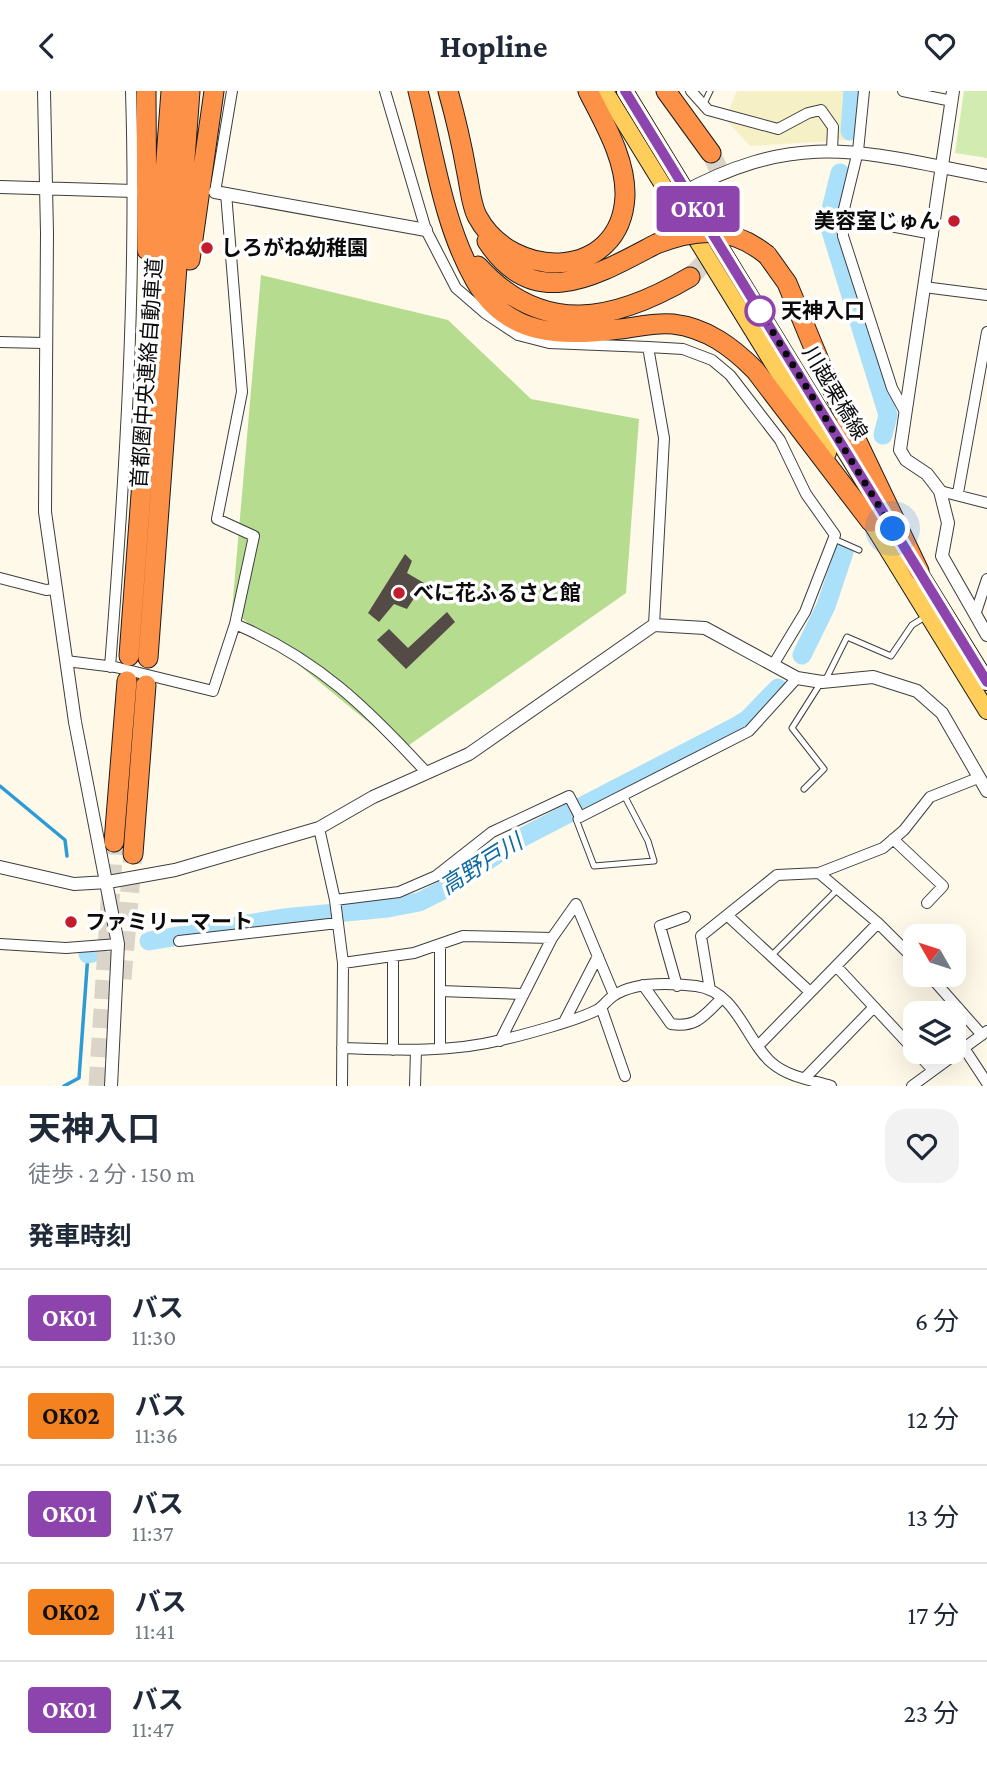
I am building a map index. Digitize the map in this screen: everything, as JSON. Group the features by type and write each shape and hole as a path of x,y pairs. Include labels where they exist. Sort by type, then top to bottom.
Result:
{"highway":[{"path":"146,91 146,426"},
{"name":"首都圏中央連絡自動車道","path":"171,91 146,426 138,657 163,464 190,91"},
{"path":"163,464 214,91"},
{"path":"418,91 455,233 466,262 490,301 509,316 532,328 555,334 583,334 671,324 694,328 736,351 755,370 871,522"},
{"path":"449,91 483,235 495,254 511,270 541,281 572,282 594,276 656,244 699,231 738,236 767,255 787,283 823,370 919,571"},
{"path":"476,214 500,244 536,262 572,262 603,245 622,214 623,177 609,134 588,91"},
{"path":"666,91 711,153"},
{"path":"455,233 493,283 523,303 553,314 604,313 635,306 690,277"},
{"path":"114,842 136,683 133,854"}],"main road":[{"name":"川越栗橋線","path":"604,91 987,711"},
{"name":"川越栗橋線","path":"625,91 987,681"}],"street":[{"path":"44,91 45,512 66,661 118,944 111,1086"},
{"path":"110,667 126,461 134,191 131,91"},
{"path":"66,661 110,667 213,691 235,624 254,536 217,519 243,392 220,193 232,91"},
{"path":"385,91 426,230 456,288 518,335 549,343 683,349 712,360 730,375 780,440 806,493 835,535 805,612 773,665"},
{"path":"691,91 708,110 778,129 807,113 821,110 833,127 832,150"},
{"path":"864,91 858,151 842,217 843,236 892,388 904,411"},
{"path":"903,91 953,96 900,450 906,460 927,474 940,491 948,523 942,556 981,618 987,635"},
{"path":"671,199 713,176 770,155 832,150 858,151 987,176"},
{"path":"0,187 46,186 134,191"},
{"path":"220,193 426,230"},
{"path":"842,217 933,234"},
{"path":"924,287 987,295"},
{"path":"957,493 987,332"},
{"path":"0,342 44,343"},
{"path":"648,347 664,438 654,625"},
{"path":"940,491 957,493 987,503"},
{"path":"0,577 46,590 56,589"},
{"path":"981,618 987,579"},
{"path":"235,624 292,652 365,706 427,773"},
{"path":"0,867 74,884 108,882 175,870 319,828 373,797 469,754 528,716 617,649 654,625 705,628 797,678 823,681 873,677 890,680 917,691 942,713 987,791"},
{"path":"335,900 399,892 436,876 492,832 569,796 580,817 749,731 797,678"},
{"path":"710,990 701,936 776,875 818,873 883,848 930,797 978,778"},
{"path":"319,828 335,900 343,963 342,1086"},
{"path":"893,839 943,886 927,903"},
{"path":"818,873 878,923 903,948"},
{"path":"500,1041 521,994 552,938 576,904 614,995"},
{"path":"728,916 810,992"},
{"path":"677,986 660,926 685,917"},
{"path":"178,941 338,923"},
{"path":"758,1046 878,923"},
{"path":"343,963 393,957 440,946 463,936 552,938"},
{"path":"0,944 66,948 118,944"},
{"path":"440,946 440,1048"},
{"path":"565,1020 598,956"},
{"path":"393,957 393,1050"},
{"path":"836,966 903,1037"},
{"path":"643,985 671,1024 686,1026 699,1022 721,999"},
{"path":"342,1048 416,1050 500,1041 601,1007 614,995 643,985 677,986 710,990 744,1021 758,1046 782,1071 831,1086"},
{"path":"941,987 985,1033 966,1047"},
{"path":"440,991 521,994"},
{"path":"601,1007 625,1076"},
{"path":"805,1078 874,1007"},
{"path":"415,1086 416,1050"},
{"path":"966,1051 987,1083"},
{"path":"928,1064 933,1070"},
{"path":"912,1086 941,1064"}],"lane":[{"path":"704,106 710,91"},
{"path":"834,539 859,550"},
{"path":"804,789 824,769 792,728 823,681 847,637 891,656 912,625 929,615"},
{"path":"580,817 576,819 594,866 654,861 648,841 624,795"},
{"path":"771,956 838,889"}],"shaded area":[{"path":"737,91 853,91 850,140 750,146 725,119"}],"green space":[{"path":"964,91 987,91 987,158 955,153"},
{"path":"261,275 448,320 531,399 639,419 626,593 402,750 232,610"}],"building":[{"name":"べに花ふるさと館","path":"405,554 412,561 407,573 424,583 407,609 394,604 379,622 368,613"},
{"path":"447,612 455,622 406,669 377,640 389,629 408,648"}],"waterway":[{"name":"高野戸川","path":"850,131 853,91"},
{"name":"高野戸川","path":"840,173 830,213 830,228 888,415 883,435"},
{"name":"高野戸川","path":"802,655 826,606 844,552"},
{"name":"高野戸川","path":"149,941 283,918 388,908 419,902 445,889 521,838 737,726 748,719 778,688"},
{"path":"0,786 65,840 67,856"},
{"name":"高野戸川","path":"88,954 96,952"},
{"name":"高野戸川","path":"64,1086 79,1078 88,954"}],"tunnel":[{"path":"690,277 716,247 728,219 726,190 711,153"},
{"path":"98,1086 114,842"},
{"path":"122,979 133,854"}],"bus line":[{"name":"OK01","path":"625,91 987,682"}],"place":[{"name":"美容室じゅん","path":"954,221"},
{"name":"しろがね幼稚園","path":"207,248"},
{"name":"天神入口","path":"760,311"},
{"name":"べに花ふるさと館","path":"399,593"},
{"name":"ファミリーマート","path":"71,922"}],"route":[{"path":"760,311 893,529"}]}
